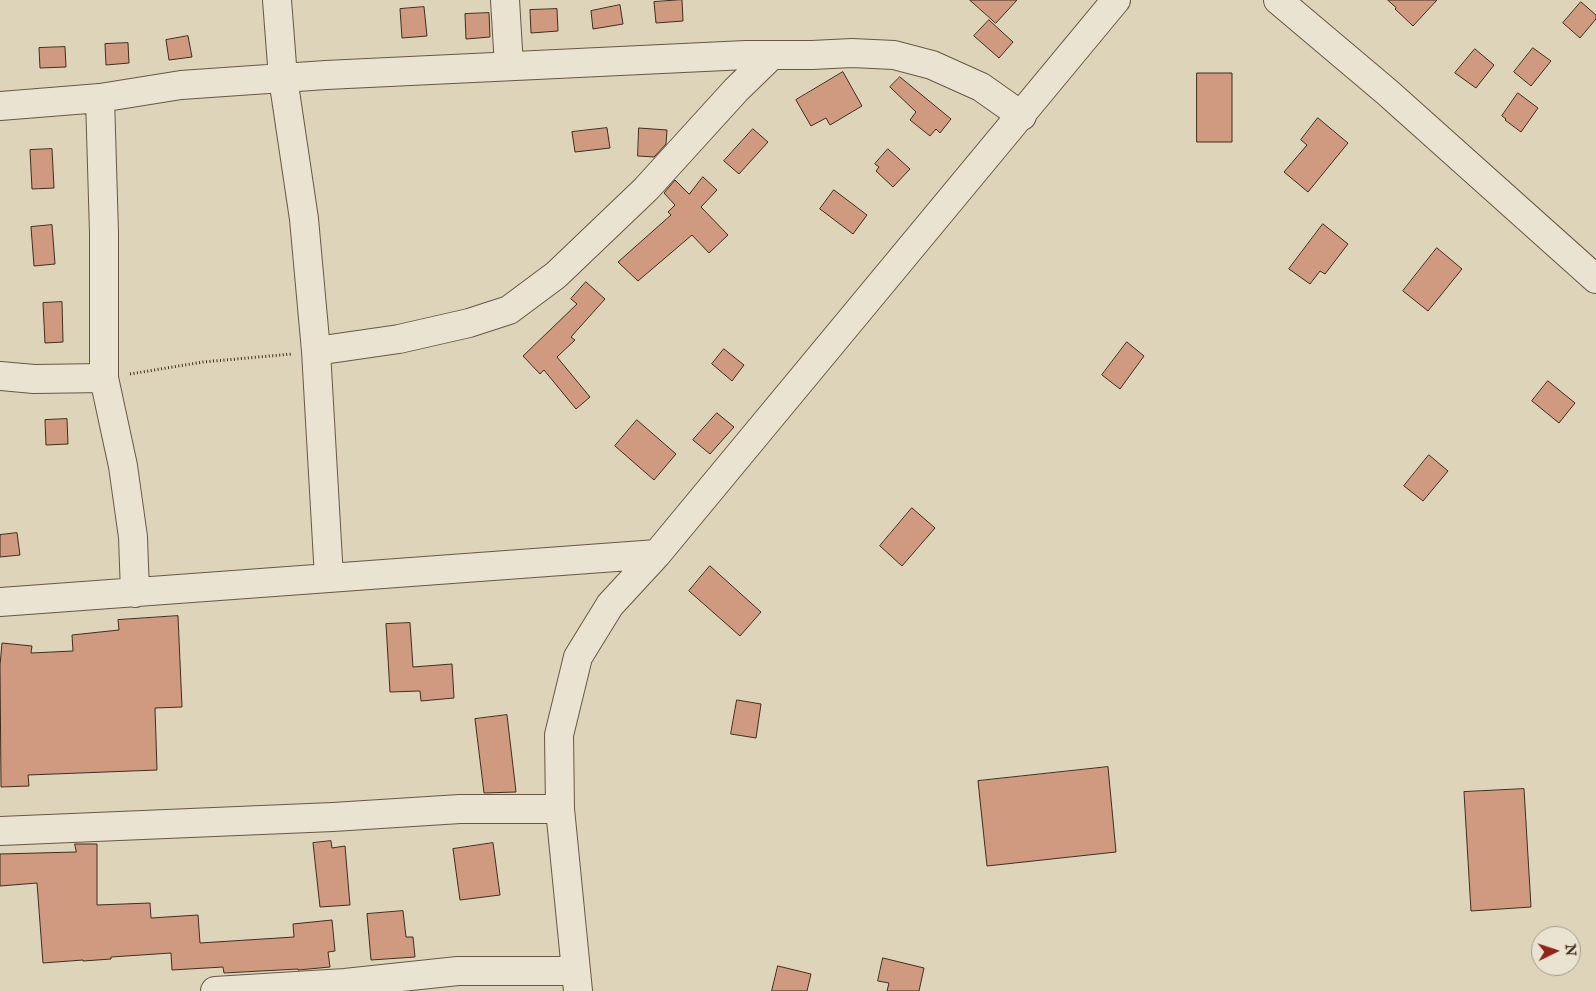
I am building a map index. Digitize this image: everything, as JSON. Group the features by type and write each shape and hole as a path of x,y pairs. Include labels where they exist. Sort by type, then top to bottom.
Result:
{"street":[{"path":"277,0 283,78 304,219 316,351 329,578"},
{"path":"505,0 509,66"},
{"path":"215,991 345,983 458,971 577,981 560,809 559,735 578,657 610,605 657,554 1022,116 1116,0"},
{"path":"1278,0 1388,92 1596,279"},
{"path":"0,106 100,98 181,85 283,78 736,55 852,53 894,55 932,65 980,87 1022,116"},
{"path":"316,351 400,340 469,323 509,310 556,275 646,189 736,90 772,55"},
{"path":"100,98 104,233 104,378 122,466 133,536 135,593"},
{"path":"0,376 34,379 104,378"},
{"path":"0,602 657,554"},
{"path":"0,831 460,809 560,809"}],"path":[{"path":"104,378 203,362 316,351"}],"building":[{"path":"682,0 683,21 656,23 654,2"},
{"path":"970,0 1017,0 996,23"},
{"path":"1388,0 1437,0 1413,26"},
{"path":"1581,2 1596,15 1596,19 1580,38 1563,23"},
{"path":"620,5 623,24 593,29 591,11"},
{"path":"424,7 427,36 402,38 400,9"},
{"path":"557,9 558,31 531,33 530,10"},
{"path":"489,13 490,37 466,39 465,14"},
{"path":"989,20 1013,42 999,58 974,36"},
{"path":"188,36 192,57 169,60 166,40"},
{"path":"128,43 129,63 106,65 105,44"},
{"path":"65,47 66,67 40,68 39,48"},
{"path":"1533,48 1551,61 1531,86 1514,72"},
{"path":"1475,49 1494,65 1476,88 1455,73"},
{"path":"843,72 862,106 830,125 826,118 811,126 796,100"},
{"path":"1197,73 1232,73 1232,142 1197,142"},
{"path":"900,77 951,119 940,133 936,129 930,136 910,120 916,112 890,87"},
{"path":"1518,93 1538,108 1521,132 1502,116"},
{"path":"1318,118 1348,143 1308,192 1284,172 1307,145 1301,140"},
{"path":"607,128 610,148 575,152 572,132"},
{"path":"639,128 667,130 666,144 654,157 638,156"},
{"path":"753,129 768,142 739,174 724,161"},
{"path":"52,149 54,188 32,189 30,150"},
{"path":"888,149 910,169 893,187 876,171 879,167 875,164"},
{"path":"703,177 717,190 701,207 728,235 709,253 692,235 638,281 618,262 671,215 668,212 675,205 664,193 675,180 689,194"},
{"path":"834,190 867,215 853,234 820,209"},
{"path":"1323,224 1348,244 1325,274 1320,271 1310,284 1289,269"},
{"path":"52,225 55,264 34,266 31,227"},
{"path":"1437,248 1462,269 1428,311 1403,291"},
{"path":"586,282 605,299 571,337 575,340 557,357 590,397 576,409 544,370 540,374 523,356 577,304 571,299"},
{"path":"62,302 63,342 45,343 43,303"},
{"path":"1127,342 1144,356 1120,389 1102,375"},
{"path":"724,349 744,365 732,381 712,364"},
{"path":"1548,381 1575,403 1559,423 1532,401"},
{"path":"717,413 734,427 710,454 693,440"},
{"path":"67,419 68,444 46,445 45,420"},
{"path":"637,420 676,454 654,480 615,446"},
{"path":"1429,455 1448,471 1423,501 1404,486"},
{"path":"912,508 935,528 902,566 880,546"},
{"path":"17,533 20,555 0,557 0,535"},
{"path":"710,566 761,612 740,636 689,591"},
{"path":"178,616 182,707 155,708 157,770 28,775 29,786 1,787 0,665 2,643 32,646 31,653 73,651 72,635 119,630 118,620"},
{"path":"410,623 413,667 452,664 454,698 421,701 420,691 390,692 386,624"},
{"path":"737,700 761,704 756,738 731,734"},
{"path":"507,715 516,792 484,793 475,719"},
{"path":"1108,767 1116,852 987,866 978,781"},
{"path":"1524,789 1531,907 1471,911 1464,792"},
{"path":"331,841 332,848 345,846 350,905 320,907 313,843"},
{"path":"493,843 500,895 460,900 453,849"},
{"path":"75,844 97,844 97,905 150,903 151,918 198,915 200,943 294,937 293,924 332,920 335,951 328,952 330,967 224,973 223,967 172,970 171,953 43,963 37,883 0,886 0,854 76,852"},
{"path":"403,911 406,937 413,937 415,957 371,960 367,914"},
{"path":"883,958 924,968 919,991 887,991 889,983 878,981"},
{"path":"778,966 811,974 807,991 772,991"}]}
